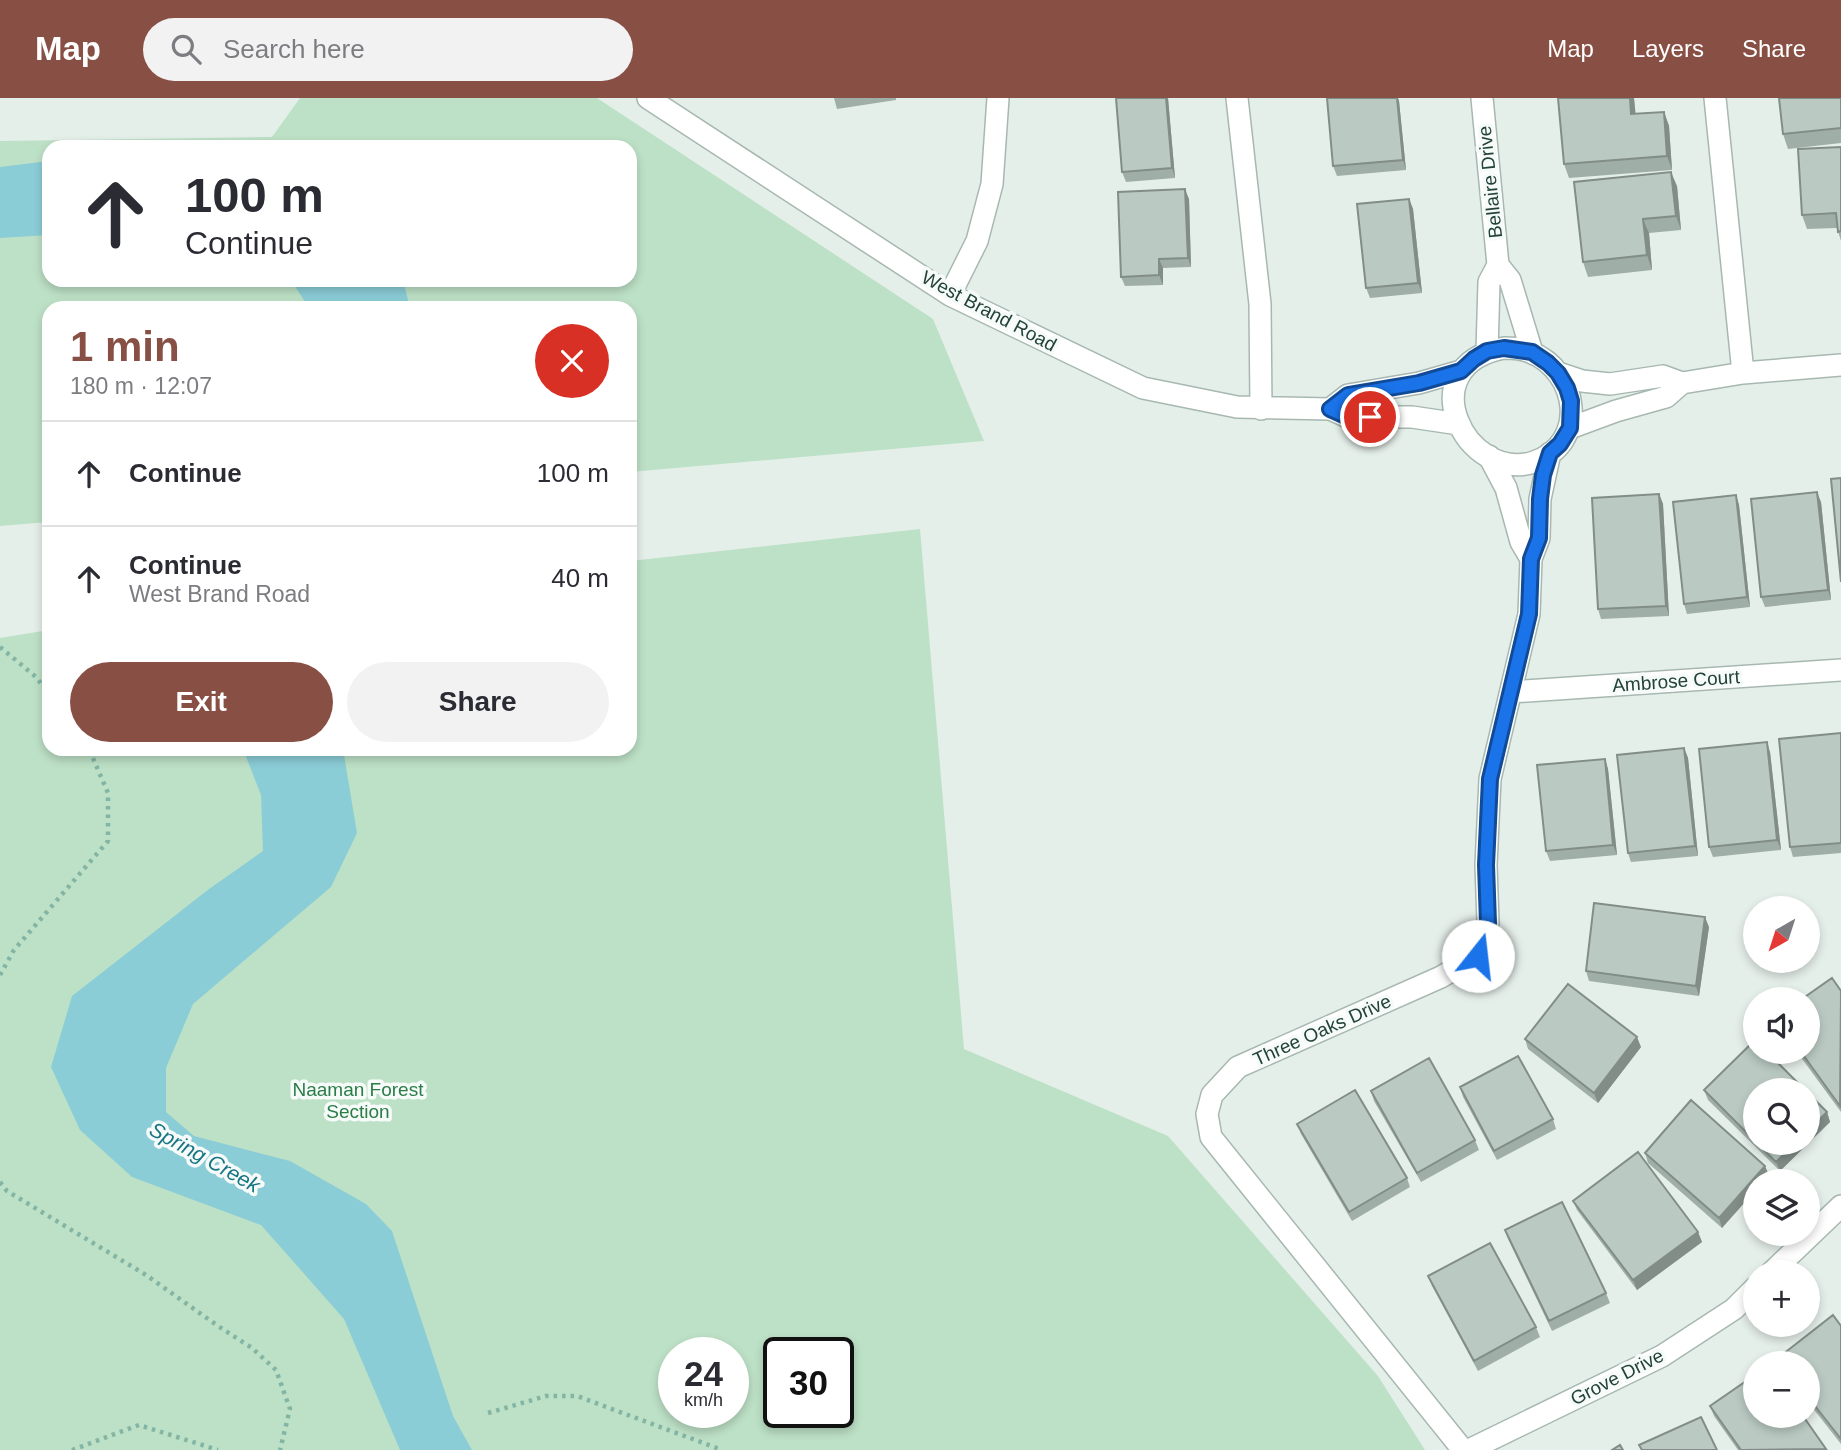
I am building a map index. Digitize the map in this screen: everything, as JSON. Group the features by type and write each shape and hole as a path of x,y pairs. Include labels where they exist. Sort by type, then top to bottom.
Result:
{"street":[{"path":"950,295 977,241 992,184 998,98"},
{"path":"1237,98 1260,304 1261,409"},
{"name":"Bellaire Drive","path":"1482,98 1498,265 1510,280 1532,352"},
{"path":"1716,98 1743,373"},
{"name":"West Brand Road","path":"662,102 950,295 1143,388 1237,407 1330,409 1348,417 1412,417 1458,424"},
{"name":"Bellaire Drive","path":"1487,351 1489,282 1498,265"},
{"path":"1504,348 1532,352 1558,373 1567,388 1571,401 1570,428 1560,444 1536,461 1520,465 1504,463 1475,446 1458,424 1453,410 1454,384 1461,371 1487,351 1504,348"},
{"path":"1558,373 1582,381 1610,384 1663,376 1682,383 1743,373 1841,365"},
{"name":"West Brand Road","path":"1330,409 1348,395 1419,383 1461,371"},
{"path":"1570,428 1666,397 1682,383"},
{"name":"Three Oaks Drive","path":"1462,1450 1211,1137 1207,1114 1212,1095 1238,1067 1441,976 1478,956 1488,923 1486,865 1490,779 1529,614 1531,559 1539,538 1540,499 1550,453"},
{"name":"Three Oaks Drive","path":"1489,456 1506,488 1521,542 1531,559"},
{"name":"Ambrose Court","path":"1511,692 1841,670"},
{"path":"1785,1260 1841,1206"},
{"name":"Grove Drive","path":"1469,1450 1662,1356 1734,1309 1743,1300"}],"path":[{"path":"0,647 42,685"},
{"path":"0,975 14,950 108,841 108,793 92,756"},
{"path":"0,1182 7,1191 146,1275 252,1348 276,1370 290,1409 280,1450"},
{"path":"488,1413 546,1396 577,1396 722,1450"},
{"path":"72,1450 139,1425 218,1450"}],"green space":[{"path":"300,98 597,98 933,319 984,441 637,471 637,301 42,301 42,523 0,526 0,141 42,140 42,287 637,287 637,140 68,140 272,137"},
{"name":"Naaman Forest Section","path":"920,529 964,1049 1168,1136 1378,1376 1425,1450 0,1450 0,638 42,631 42,756 637,756 637,560"}],"water":[{"path":"42,162 42,235 0,238 0,167"},
{"path":"296,287 405,287 408,301 304,301"},
{"name":"Spring Creek","path":"246,756 344,756 357,833 331,887 193,1004 166,1068 166,1112 194,1136 290,1161 366,1204 392,1231 453,1416 472,1450 400,1450 344,1319 261,1225 132,1177 80,1130 51,1067 72,996 209,889 263,851 261,795"}],"building":[{"path":"1116,98 1166,98 1172,168 1122,172"},
{"path":"1327,98 1397,98 1403,160 1333,166"},
{"path":"1558,98 1630,98 1631,114 1664,112 1667,156 1564,164"},
{"path":"1779,98 1841,98 1841,128 1783,134"},
{"path":"1841,147 1841,231 1838,232 1836,213 1802,215 1798,149"},
{"path":"1671,172 1676,216 1643,219 1647,255 1583,262 1574,182"},
{"path":"1185,189 1188,258 1159,259 1159,275 1121,277 1118,192"},
{"path":"1409,199 1418,283 1366,288 1357,204"},
{"path":"1841,478 1841,582 1831,479"},
{"path":"1817,492 1828,590 1761,597 1751,499"},
{"path":"1659,494 1666,606 1598,609 1592,498"},
{"path":"1736,495 1747,597 1684,604 1673,502"},
{"path":"1841,733 1841,843 1790,847 1779,739"},
{"path":"1767,742 1777,840 1709,847 1699,749"},
{"path":"1684,748 1695,846 1628,853 1617,755"},
{"path":"1605,759 1613,845 1546,851 1537,765"},
{"path":"1594,903 1705,917 1696,986 1586,971"},
{"path":"1832,978 1841,991 1840,1106 1810,1064 1820,1064 1819,987"},
{"path":"1568,984 1637,1037 1594,1093 1525,1039"},
{"path":"1743,1052 1743,1064 1779,1064 1793,1078 1743,1078 1743,1129 1704,1090"},
{"path":"1518,1056 1553,1119 1494,1151 1460,1087"},
{"path":"1429,1058 1475,1140 1417,1173 1371,1091"},
{"path":"1355,1090 1407,1178 1349,1212 1297,1124"},
{"path":"1691,1100 1743,1146 1743,1155 1753,1155 1765,1166 1762,1169 1743,1169 1743,1191 1719,1218 1645,1153"},
{"path":"1820,1105 1827,1112 1820,1119"},
{"path":"1638,1152 1698,1232 1633,1280 1573,1201"},
{"path":"1769,1155 1783,1155 1776,1162"},
{"path":"1562,1202 1606,1293 1549,1321 1505,1230"},
{"path":"1490,1243 1536,1327 1474,1361 1428,1276"},
{"path":"1833,1315 1841,1326 1841,1439 1820,1412 1820,1351 1787,1351 1805,1337 1820,1337 1820,1325"},
{"path":"1743,1383 1743,1428 1811,1428 1826,1449 1741,1450 1710,1406"},
{"path":"1701,1417 1717,1450 1642,1450 1639,1445"}],"route":[{"path":"1370,417 1348,417 1330,409 1348,395 1419,383 1461,371 1487,351 1504,348 1532,352 1548,363 1558,373 1571,401 1570,428 1560,444 1550,453 1543,475 1539,538 1531,559 1529,614 1490,779 1486,865 1488,923 1478,956"}]}
